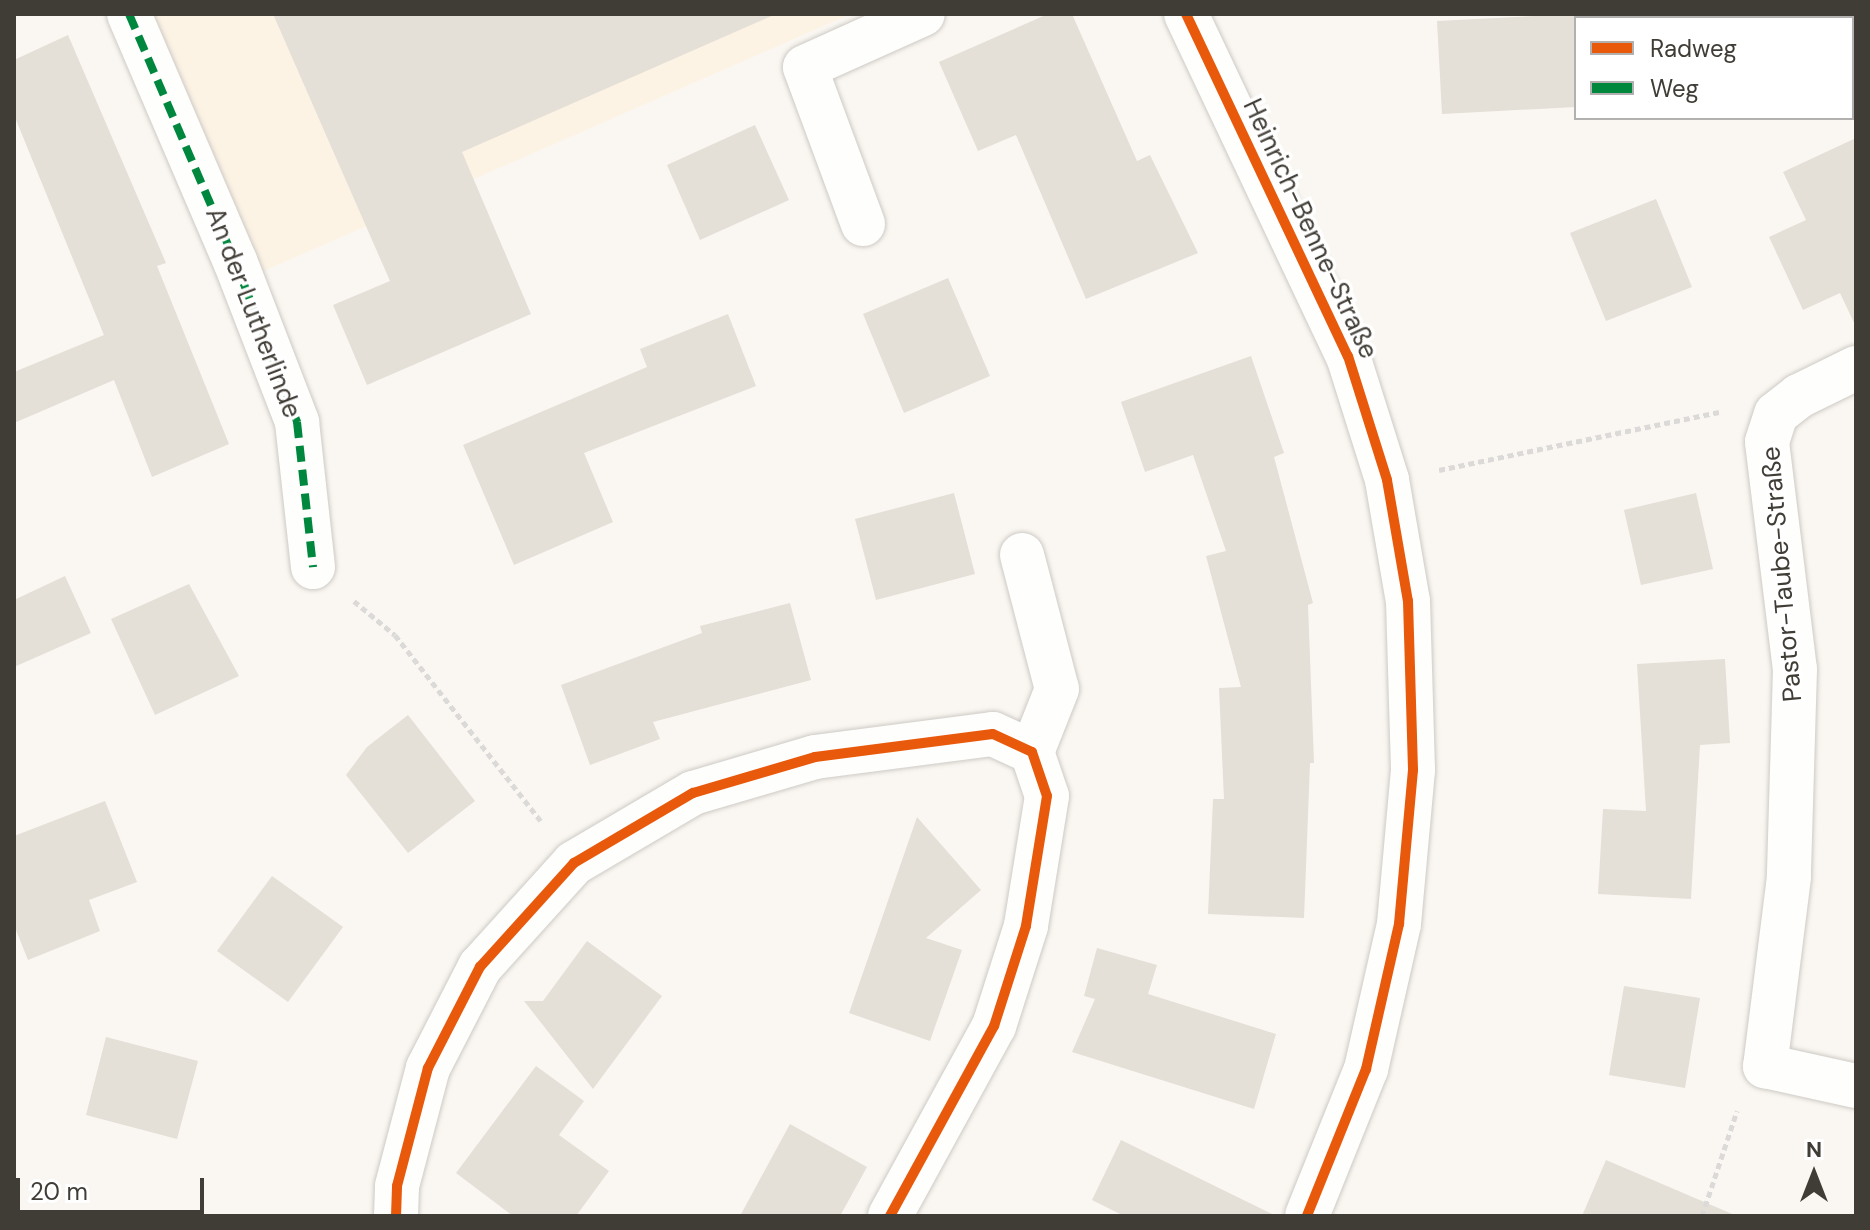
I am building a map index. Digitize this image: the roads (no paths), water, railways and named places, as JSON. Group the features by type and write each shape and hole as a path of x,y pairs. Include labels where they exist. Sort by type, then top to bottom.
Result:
{"street":[{"name":"An der Lutherlinde","path":"129,14 235,261 297,422 313,567"},
{"path":"863,224 805,67 923,14"},
{"name":"Heinrich-Benne-Straße","path":"1186,14 1348,356 1387,480 1408,601 1413,755 1399,924 1366,1069 1307,1216"},
{"name":"Pastor-Taube-Straße","path":"1856,368 1799,396 1776,414 1767,442 1795,669 1789,877 1767,1015 1765,1066 1856,1086"},
{"path":"890,1216 994,1026 1026,926 1047,796 1032,752 1057,689 1022,555"},
{"path":"396,1216 397,1186 428,1068 480,967 574,863 693,793 815,757 993,734 1032,752"}]}
